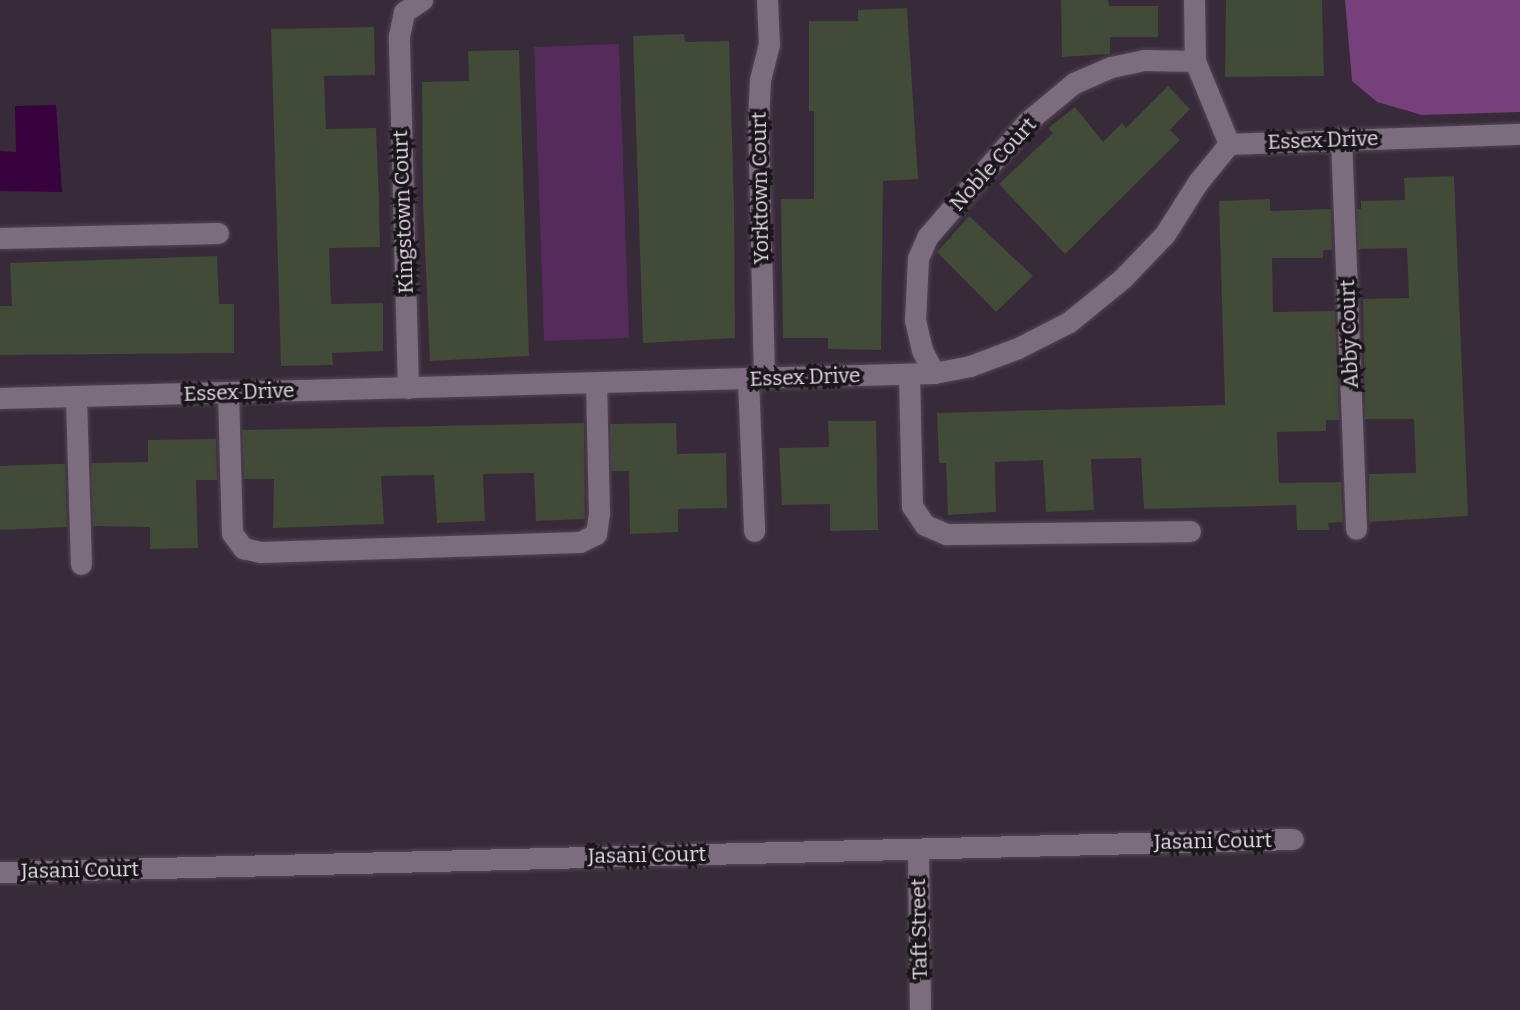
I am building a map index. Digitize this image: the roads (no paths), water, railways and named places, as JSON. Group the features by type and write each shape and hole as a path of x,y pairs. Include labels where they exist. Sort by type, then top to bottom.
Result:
{"street":[{"name":"Kingstown Court","path":"408,388 399,36 404,12 422,0"},
{"name":"Yorktown Court","path":"754,531 758,122 760,80 769,45 767,0"},
{"path":"1194,0 1195,61 1229,144"},
{"name":"Noble Court","path":"934,373 922,350 915,320 918,258 928,236 1028,121 1074,83 1111,67 1144,60 1195,61"},
{"name":"Essex Drive","path":"0,398 934,373 970,366 1006,353 1069,322 1122,279 1165,234 1198,182 1229,144 1341,138 1520,134"},
{"name":"Abby Court","path":"1341,138 1356,529"},
{"path":"0,238 218,233"},
{"path":"909,374 912,506 925,525 946,534 1190,531"},
{"path":"228,392 232,533 243,548 260,552 580,542 596,534 599,513 596,384"},
{"path":"76,398 81,564"},
{"name":"Jasani Court","path":"0,872 1293,839"},
{"name":"Taft Street","path":"918,849 920,1010"}]}
